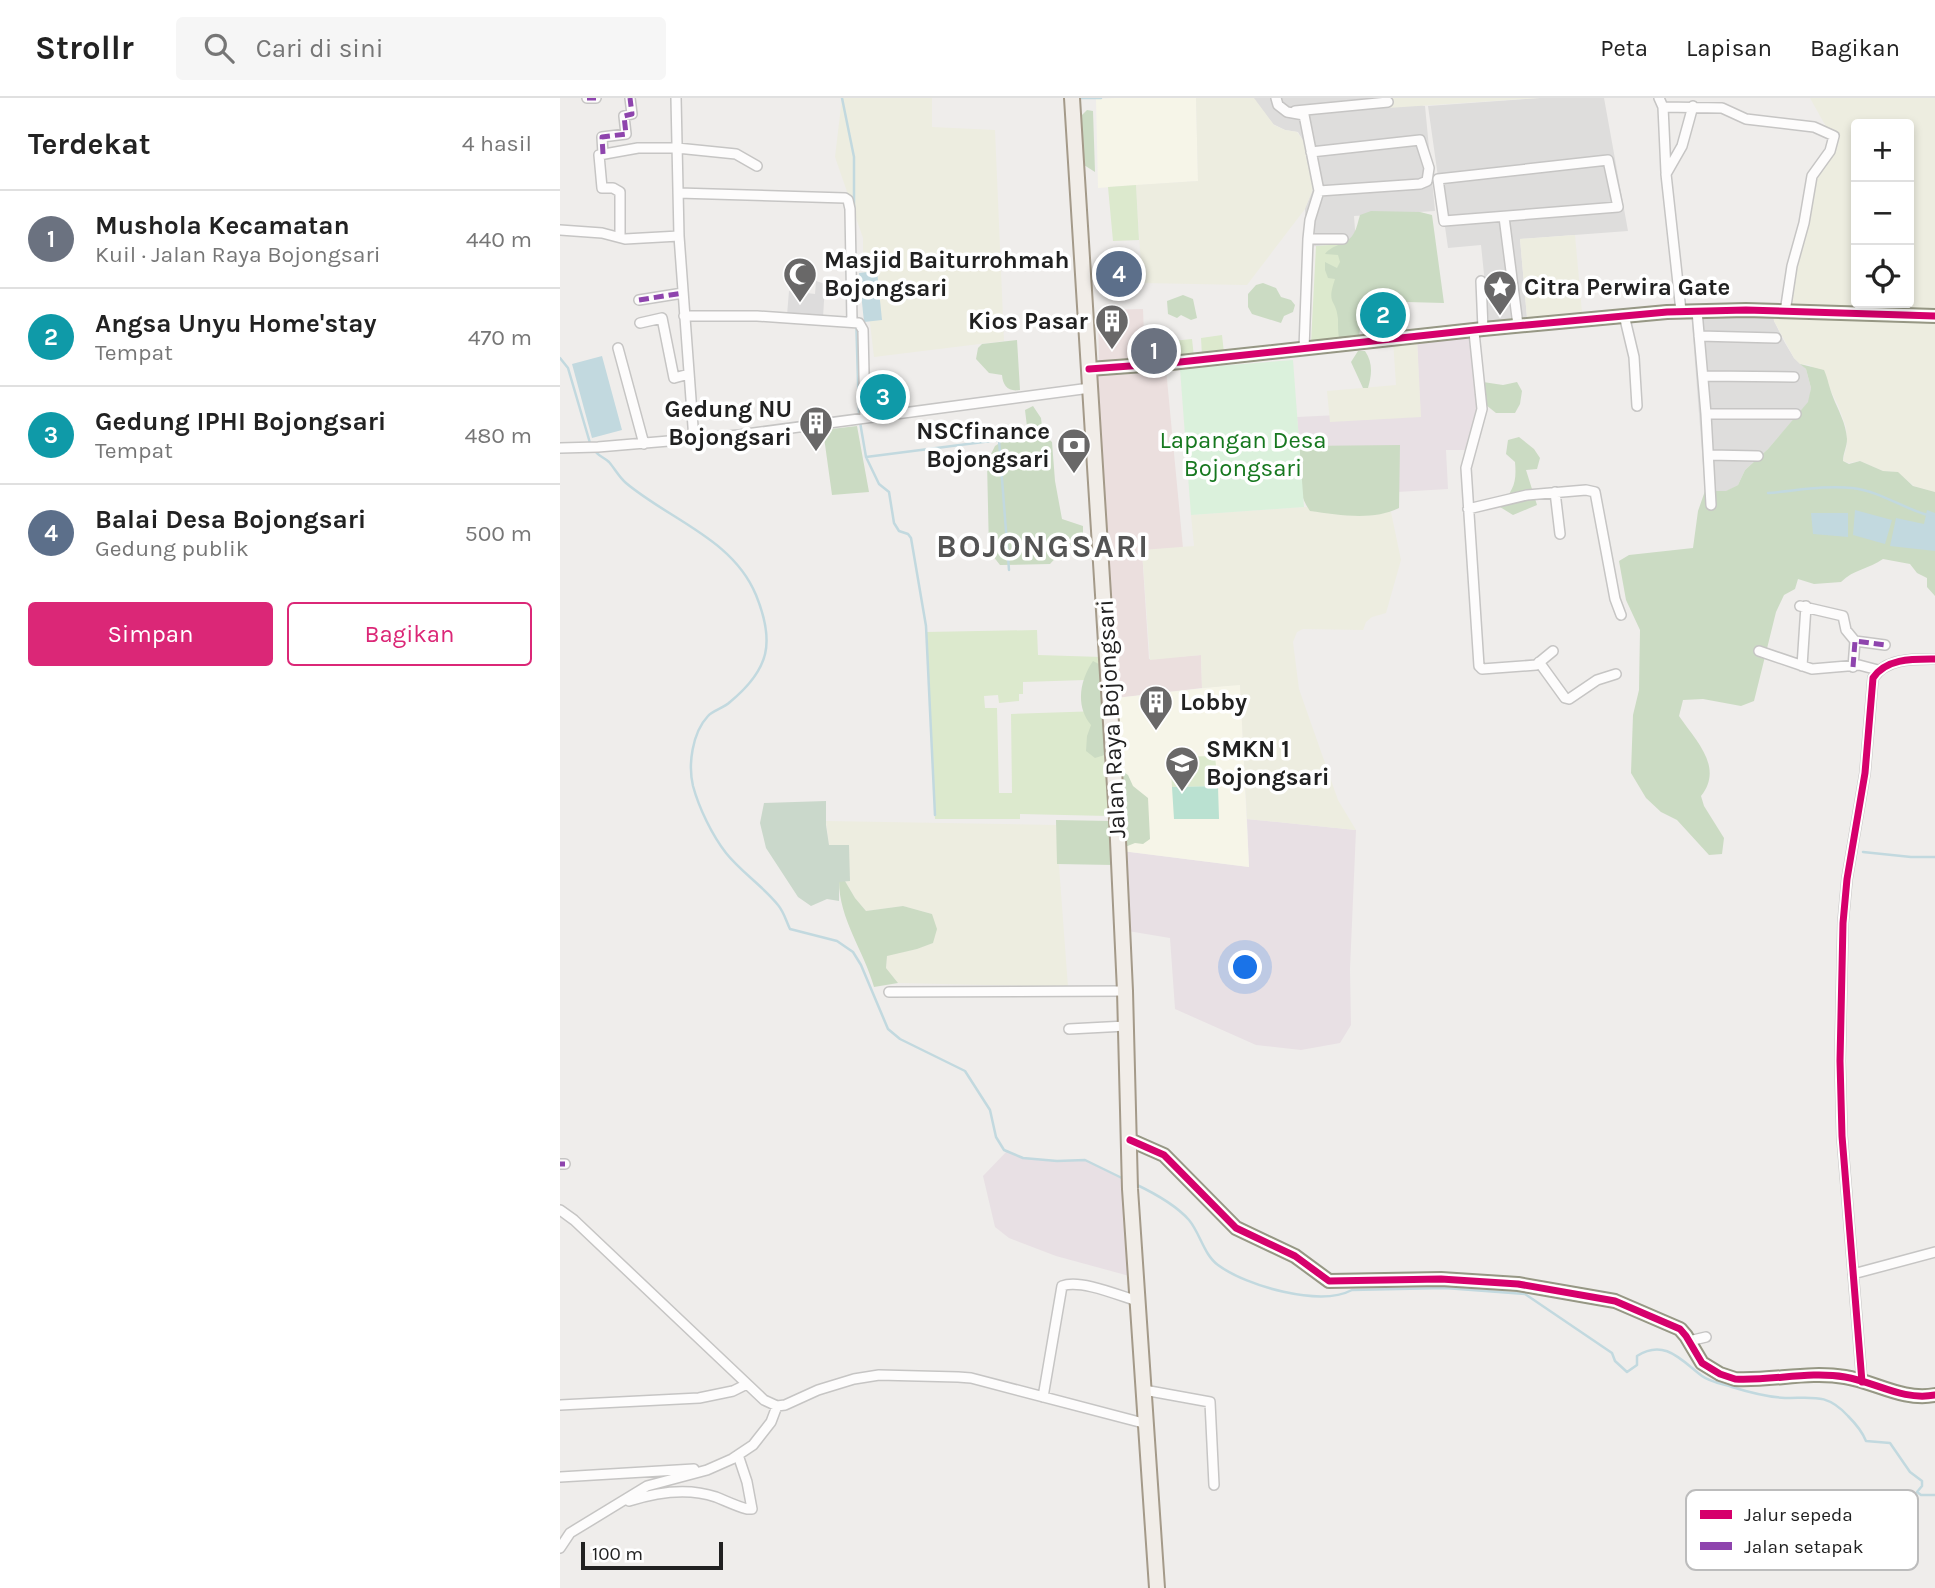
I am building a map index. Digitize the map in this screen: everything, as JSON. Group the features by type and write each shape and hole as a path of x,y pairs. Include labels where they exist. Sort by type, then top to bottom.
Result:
{"main road":[{"name":"Jalan Raya Bojongsari","path":"1072,98 1117,819 1130,1189 1157,1588"}],"street":[{"path":"587,98 596,98"},
{"path":"603,154 602,137 626,138 624,116 632,114 630,98"},
{"path":"676,98 679,236 694,440"},
{"path":"1276,98 1278,105 1287,112 1304,115 1319,191 1310,220 1308,239 1304,349"},
{"path":"1287,112 1365,101 1388,102"},
{"path":"1681,311 1661,103 1722,107 1746,119 1814,127 1834,136 1830,151 1812,176 1785,312"},
{"path":"1666,174 1682,146 1693,106"},
{"path":"1311,152 1420,140 1429,168 1427,181 1419,184 1319,191"},
{"path":"620,237 620,192 613,188 602,188 598,157 603,154 638,148 677,148 736,154 757,166"},
{"path":"1608,160 1618,207 1504,218 1444,221 1438,179 1608,160"},
{"path":"678,193 845,198 850,205 855,323"},
{"path":"1504,218 1518,325"},
{"path":"560,230 620,237 679,236"},
{"path":"1308,239 1343,239"},
{"path":"1481,281 1479,330 1482,409 1466,468 1479,666 1482,669 1536,664 1553,652"},
{"path":"639,300 683,293"},
{"path":"1089,369 1681,311 1935,316"},
{"path":"1697,311 1711,505"},
{"path":"1624,315 1634,358 1637,406"},
{"path":"684,316 757,316 855,323 863,330 861,418"},
{"path":"640,323 662,318 674,378 689,374"},
{"path":"1699,336 1776,338"},
{"path":"618,348 644,444"},
{"path":"1703,376 1794,377"},
{"path":"560,448 694,440 1090,388"},
{"path":"1706,414 1796,414"},
{"path":"1709,455 1758,456"},
{"path":"1468,509 1527,495 1586,490 1595,492 1620,615"},
{"path":"1555,492 1560,534"},
{"path":"1802,666 1803,607 1843,616 1846,630 1855,641 1885,645"},
{"path":"1853,667 1855,641"},
{"path":"1759,651 1819,670 1853,667 1878,670"},
{"path":"1862,1382 1842,1136 1840,1061 1843,923 1847,879 1865,773 1873,678 1878,670 1892,662 1935,659"},
{"path":"1539,662 1565,698 1597,680 1616,674"},
{"path":"889,992 1125,991"},
{"path":"1069,1029 1126,1027"},
{"path":"1130,1140 1164,1155 1236,1228 1295,1256 1329,1281 1441,1279 1518,1284 1615,1301 1680,1329 1692,1340 1702,1363 1720,1374 1755,1380 1844,1377 1903,1395 1935,1395"},
{"path":"560,1210 574,1220 764,1400 777,1406 855,1378 879,1375 971,1378 1147,1424"},
{"path":"1853,1274 1935,1252"},
{"path":"1043,1397 1062,1286 1067,1284 1093,1288 1137,1301"},
{"path":"1692,1340 1706,1337"},
{"path":"560,1405 699,1398 733,1391 747,1384"},
{"path":"1144,1390 1210,1402 1214,1485"},
{"path":"560,1548 570,1533 646,1486 707,1470 738,1455 753,1445 771,1422 777,1406"},
{"path":"618,1505 660,1493 693,1492 752,1509 738,1455"},
{"path":"560,1477 707,1470"}],"shaded area":[{"path":"842,98 932,98 932,127 995,130 1004,341 874,357 863,263 863,238 835,157"},
{"path":"1196,98 1198,181 1098,188 1096,99"},
{"path":"1196,98 1254,98 1274,125 1297,132 1304,142 1307,162 1315,184 1305,209 1247,285 1142,283 1136,185 1198,181"},
{"path":"1253,98 1388,98 1425,106 1435,211 1354,216 1356,243 1305,247 1305,208 1315,185 1304,142 1298,132 1273,124"},
{"path":"1388,98 1539,98 1388,108"},
{"path":"1539,98 1604,98 1628,231 1520,239 1527,318 1489,323 1481,245 1448,248 1428,106"},
{"path":"1810,98 1935,98 1935,492 1914,486 1897,472 1883,471 1860,461 1843,461 1847,444 1846,427 1838,405 1830,389 1810,365 1800,364 1794,358 1774,321 1773,311 1785,311 1812,176 1830,151 1829,132"},
{"path":"1575,235 1582,312 1527,318 1520,239"},
{"path":"816,281 825,284 823,318 787,315 789,291 815,294"},
{"path":"1143,309 1145,361 1099,363 1098,310"},
{"path":"1691,311 1773,311 1774,321 1785,343 1794,358 1806,369 1811,388 1809,402 1768,449 1745,470 1738,485 1727,491 1705,491"},
{"path":"1471,336 1479,407 1467,450 1446,450 1448,489 1397,492 1301,461 1297,417 1420,411 1417,338"},
{"path":"1417,338 1421,417 1330,422 1327,391 1396,385 1393,340"},
{"path":"1166,369 1183,548 1142,551 1149,659 1201,655 1202,688 1116,698 1096,378 1101,372"},
{"path":"1304,507 1391,512 1401,560 1386,613 1372,617 1363,630 1303,629 1297,632 1293,642 1299,689 1338,800 1356,830 1247,819 1240,685 1202,688 1201,655 1150,660 1142,550 1194,546 1191,515"},
{"name":"SMKN 1 Bojongsari","path":"1240,684 1249,867 1122,851 1116,698"},
{"path":"1247,819 1356,830 1350,969 1351,1025 1340,1043 1301,1050 1256,1045 1175,1009 1170,938 1128,931 1122,851 1249,867"},
{"path":"826,821 1056,825 1068,987 898,983 886,968 887,955 917,949 932,914 903,906 866,911 845,881 850,881 829,845"},
{"path":"1007,1151 1023,1158 1085,1160 1127,1181 1133,1277 1056,1256 1009,1238 995,1227 983,1176"}],"green space":[{"path":"1087,110 1093,111 1095,172 1084,165 1083,159 1079,118"},
{"path":"1136,185 1139,240 1113,241 1108,187"},
{"path":"1371,211 1420,212 1432,215 1444,303 1370,301 1370,320 1360,327 1359,340 1340,343 1337,312 1331,298 1335,279 1328,278 1325,262 1337,268 1340,262 1338,255 1325,254 1351,237 1360,215"},
{"path":"1342,244 1350,339 1311,343 1316,246"},
{"path":"1263,283 1276,288 1281,297 1291,300 1295,305 1293,312 1284,316 1281,323 1252,314 1248,307 1248,294 1256,285"},
{"path":"1183,295 1193,299 1197,318 1191,320 1181,315 1177,318 1168,314 1167,301"},
{"path":"1222,335 1224,353 1202,356 1201,338"},
{"path":"1192,339 1194,357 1174,359 1172,341"},
{"path":"1017,340 1020,390 1012,390 1007,387 1002,375 989,373 976,359 978,348 982,344"},
{"path":"1358,351 1365,351 1371,364 1368,388 1363,388 1351,362"},
{"name":"Lapangan Desa Bojongsari","path":"1293,360 1304,507 1191,515 1180,369"},
{"path":"1800,364 1824,370 1846,433 1843,461 1849,464 1860,461 1883,471 1898,472 1913,486 1935,492 1935,596 1927,587 1927,578 1917,573 1910,564 1883,559 1851,574 1841,582 1814,584 1798,579 1795,589 1784,595 1776,612 1754,701 1741,706 1703,699 1683,700 1679,716 1705,754 1709,765 1710,775 1701,796 1704,806 1724,838 1722,854 1709,855 1677,820 1661,812 1646,798 1631,773 1633,715 1639,690 1640,630 1626,600 1619,561 1629,555 1693,548 1698,511 1705,491 1726,491 1738,485 1745,470 1768,449 1808,402 1811,388 1806,369"},
{"path":"1483,382 1503,385 1517,382 1522,391 1515,413 1496,413 1486,405"},
{"path":"1033,406 1041,418 1043,435 1052,442 1062,519 1083,526 1083,537 1061,552 1050,564 1000,565 989,551 987,462 995,446 1007,438 1028,435 1025,410"},
{"path":"857,426 869,492 832,495 823,430"},
{"path":"1519,437 1534,449 1540,458 1537,469 1526,470 1537,505 1513,515 1500,507 1515,481 1515,462 1506,454 1508,440"},
{"path":"1400,445 1399,508 1367,516 1310,511 1300,487 1300,446"},
{"path":"1037,630 1038,655 1102,657 1103,666 1085,680 1023,682 1023,694 1019,694 1019,701 999,703 998,695 984,696 985,708 997,708 999,793 1012,793 1011,714 1100,711 1109,816 1020,814 1020,819 935,819 926,632"},
{"path":"1093,661 1103,666 1108,754 1095,758 1086,751 1091,725 1081,701 1082,685"},
{"path":"1215,756 1218,786 1172,787 1170,757"},
{"path":"1118,768 1128,775 1133,786 1148,798 1150,839 1143,844 1135,843 1125,847"},
{"path":"1218,786 1219,819 1174,819 1172,787"},
{"path":"826,801 829,845 849,845 850,881 839,882 839,901 827,899 811,906 798,897 766,848 760,823 764,803"},
{"path":"1056,820 1112,821 1114,865 1057,864"},
{"path":"839,881 845,881 866,911 903,906 932,914 937,929 933,943 887,956 886,968 898,983 874,987 847,922"}],"water":[{"path":"877,271 882,320 864,322 859,273"},
{"path":"602,356 622,430 592,438 572,364"},
{"path":"1855,510 1892,520 1885,544 1853,535"},
{"path":"1927,510 1935,513 1935,551 1890,546 1896,518 1924,524"},
{"path":"1811,513 1848,513 1848,537 1813,534"}],"waterway":[{"path":"842,98 854,157 854,209"},
{"path":"1081,98 1101,98"},
{"path":"856,314 859,415"},
{"path":"560,358 568,368 590,443"},
{"path":"860,422 866,457 879,484 889,492 894,523 899,531 911,538 926,626 935,815"},
{"path":"866,457 999,440 1009,570"},
{"path":"594,449 626,483 699,532 732,559 746,576 762,612 767,641 761,666 743,690 728,704 708,716 698,731 691,759 693,786 702,812 726,853 778,905 790,929 837,941 853,952 888,1029 900,1039 965,1071 990,1110 996,1137 1004,1150 1023,1158 1085,1160 1126,1180"},
{"path":"1768,493 1852,488 1873,493 1935,517"},
{"path":"1863,852 1935,857"},
{"path":"1135,1184 1157,1195 1189,1220 1218,1265 1264,1287 1322,1296 1338,1295 1352,1290 1445,1288 1525,1294 1612,1353 1615,1361 1627,1372 1637,1365 1637,1356 1656,1349 1665,1350 1705,1378 1717,1383 1765,1395 1826,1400 1854,1422 1866,1441 1890,1443 1910,1472 1922,1481 1918,1491"},
{"path":"1918,1493 1935,1495"}],"marked path":[{"path":"587,98 596,98"},
{"path":"603,154 602,137 626,134 624,116 632,114 630,98"},
{"path":"639,300 683,293"},
{"path":"1853,667 1855,641 1885,645"},
{"path":"560,1164 565,1164"}],"cycle path":[{"path":"1089,369 1667,312 1746,310 1935,316"},
{"path":"1862,1382 1842,1136 1840,1061 1843,923 1847,879 1865,773 1873,678 1878,671 1893,663 1935,659"},
{"path":"1130,1140 1164,1155 1236,1228 1295,1256 1329,1281 1441,1279 1518,1284 1615,1301 1680,1329 1702,1363 1735,1379 1831,1375 1856,1379 1911,1395 1935,1395"}],"place":[{"name":"Balai Desa Bojongsari","path":"1119,274"},
{"name":"Masjid Baiturrohmah Bojongsari","path":"800,304"},
{"name":"Angsa Unyu Home'stay","path":"1383,315"},
{"name":"Citra Perwira Gate","path":"1500,317"},
{"name":"Kios Pasar","path":"1112,351"},
{"name":"Mushola Kecamatan","path":"1154,351"},
{"name":"Gedung IPHI Bojongsari","path":"883,397"},
{"name":"Gedung NU Bojongsari","path":"816,453"},
{"name":"NSCfinance Bojongsari","path":"1074,475"},
{"name":"Lobby","path":"1156,732"},
{"name":"SMKN 1 Bojongsari","path":"1182,793"}],"district":[{"name":"BOJONGSARI","path":"1043,546"}]}
